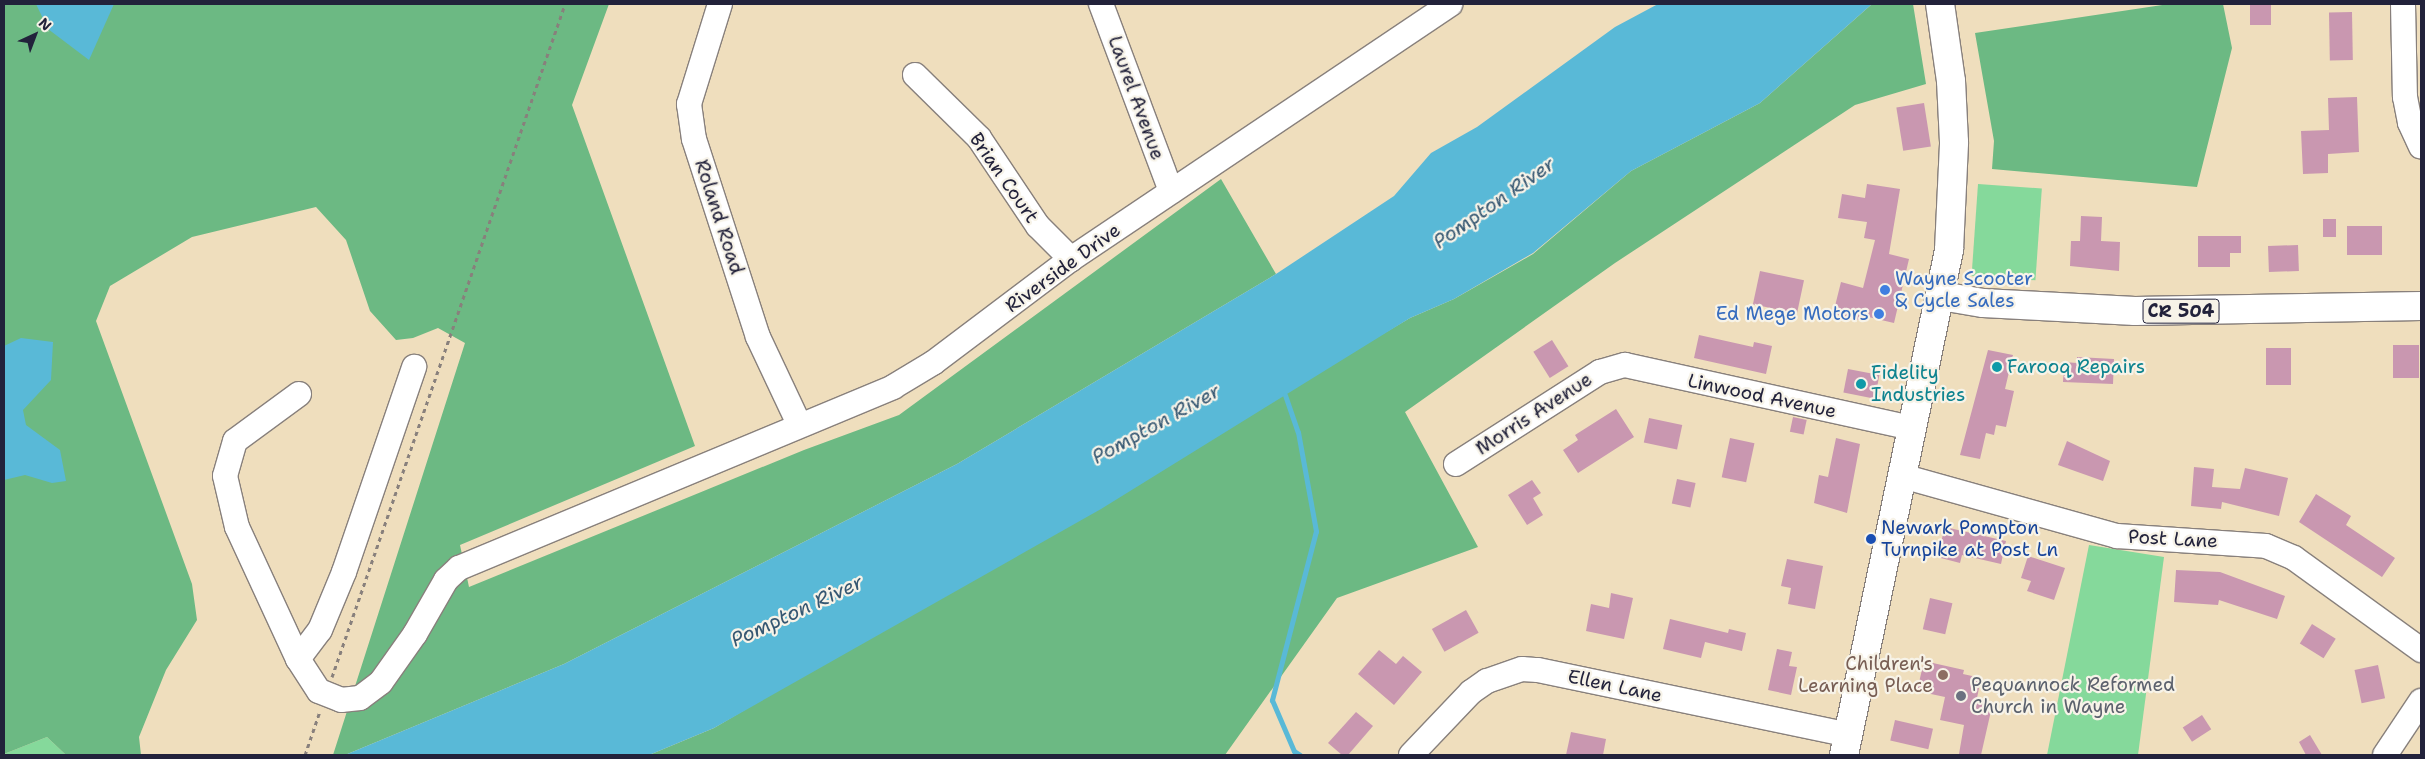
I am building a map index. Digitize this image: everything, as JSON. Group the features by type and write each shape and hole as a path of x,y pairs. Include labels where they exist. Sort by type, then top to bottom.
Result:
{"main road":[{"path":"1846,745 1941,296 1950,242 1955,179 1952,82 1940,4"},
{"name":"CR 504","path":"1941,296 1983,303 2135,311 2421,306"}],"street":[{"name":"Roland Road","path":"720,4 689,104 694,139 758,337 799,424"},
{"name":"Laurel Avenue","path":"1101,4 1171,191"},
{"name":"Riverside Drive","path":"326,694 341,700 360,698 381,682 415,634 446,580 459,568 653,488 799,424 851,407 894,388 933,363 1071,259 1450,4"},
{"path":"2403,4 2405,97 2410,123 2421,147"},
{"name":"Brian Court","path":"915,75 979,138 1038,226 1071,259"},
{"name":"Linwood Avenue","path":"1613,367 1625,365 1912,428"},
{"path":"298,659 320,630 344,572 414,367"},
{"name":"Morris Avenue","path":"1456,464 1613,367"},
{"path":"299,394 235,441 225,476 236,527 298,659 319,691 326,694"},
{"name":"Post Lane","path":"1902,476 2117,536 2246,543 2278,551 2294,558 2421,650"},
{"name":"Ellen Lane","path":"1411,755 1471,692 1487,681 1522,669 1538,670 1846,745"},
{"path":"2385,755 2421,701"}],"path":[{"path":"305,755 565,4"}],"green space":[{"path":"4,4 609,4 572,105 695,446 460,545 469,587 804,450 899,415 1221,179 1276,274 957,464 564,664 345,755 333,755 465,343 438,328 413,338 396,340 370,311 346,240 316,207 192,237 110,286 96,321 192,584 197,620 166,670 139,737 141,755 66,755 47,737 4,754"},
{"path":"1872,4 1913,4 1926,84 1855,105 1615,263 1405,412 1478,547 1337,598 1225,755 649,755 714,728 1410,318 1454,299 1533,254 1631,171 1760,103"},
{"path":"2169,4 2223,4 2232,48 2197,187 1992,169 1994,141 1975,33"},
{"path":"1978,184 2042,188 2035,280 1972,276"},
{"path":"2089,545 2164,557 2138,755 2047,755"},
{"path":"47,737 66,755 4,755 4,754"}],"water":[{"path":"36,4 114,4 89,60 48,29"},
{"name":"Pompton River","path":"1658,4 1872,4 1760,103 1631,171 1533,253 1454,299 1410,318 1101,509 714,728 649,755 345,755 564,664 957,464 1276,274 1394,196 1431,153 1477,127 1615,27"},
{"path":"21,338 53,342 51,380 23,410 26,425 60,450 66,481 52,483 25,475 4,480 4,346"}],"building":[{"path":"2250,4 2271,4 2271,25 2250,25"},
{"path":"2329,12 2352,12 2353,60 2330,60"},
{"path":"2357,97 2359,152 2328,154 2328,173 2303,174 2301,131 2329,130 2328,98"},
{"path":"1924,103 1931,146 1903,151 1896,107"},
{"path":"1867,184 1900,189 1889,254 1909,259 1894,323 1860,315 1859,320 1833,314 1841,282 1863,288 1875,240 1864,238 1867,222 1838,218 1842,194 1865,198"},
{"path":"2081,216 2102,217 2101,241 2120,242 2119,271 2070,266 2071,241 2080,241"},
{"path":"2323,219 2336,219 2336,237 2323,237"},
{"path":"2347,226 2382,226 2382,255 2347,255"},
{"path":"2198,236 2241,236 2241,253 2230,253 2230,267 2198,267"},
{"path":"2298,245 2299,271 2269,272 2268,246"},
{"path":"1760,271 1804,280 1797,314 1753,304"},
{"path":"1699,335 1753,347 1754,342 1772,346 1766,374 1694,358"},
{"path":"1552,340 1568,366 1550,378 1533,352"},
{"path":"2393,345 2419,345 2419,378 2393,378"},
{"path":"2266,348 2291,348 2291,385 2266,385"},
{"path":"1988,350 2013,355 2005,389 2014,391 2006,427 1996,425 1994,435 1986,433 1980,459 1960,455"},
{"path":"2077,357 2114,359 2113,384 2063,382 2064,362 2077,363"},
{"name":"Fidelity Industries","path":"1848,369 1879,375 1875,399 1843,393"},
{"path":"1616,409 1634,437 1578,473 1563,450 1578,440 1575,435"},
{"path":"1793,417 1807,420 1804,435 1790,432"},
{"path":"1649,418 1682,425 1677,450 1644,442"},
{"path":"1730,438 1754,443 1746,482 1722,477"},
{"path":"1836,438 1860,444 1847,513 1814,503 1819,475 1828,477"},
{"path":"2067,441 2110,461 2103,481 2058,465"},
{"path":"2194,467 2214,469 2212,487 2240,489 2245,468 2288,478 2279,516 2222,502 2221,509 2191,506"},
{"path":"1677,479 1696,483 1690,507 1672,503"},
{"path":"1532,480 1541,493 1533,498 1543,515 1527,525 1508,495"},
{"path":"2316,494 2351,516 2346,525 2395,558 2382,577 2299,522"},
{"path":"1945,527 2006,541 2001,564 1962,555 1960,563 1937,557"},
{"path":"2028,556 2065,568 2054,600 2027,591 2031,581 2021,578"},
{"path":"1787,559 1823,566 1815,609 1788,604 1791,588 1781,586"},
{"path":"2176,570 2220,572 2285,596 2277,619 2219,600 2218,605 2174,602"},
{"path":"1611,593 1633,598 1624,639 1586,631 1591,604 1609,608"},
{"path":"1930,598 1952,603 1945,634 1923,629"},
{"path":"1466,610 1479,633 1444,652 1432,629"},
{"path":"1670,619 1728,633 1729,629 1746,633 1742,651 1705,642 1701,658 1663,649"},
{"path":"2312,624 2336,639 2324,658 2300,644"},
{"path":"1777,649 1792,652 1789,666 1797,667 1791,695 1768,690"},
{"path":"1379,650 1396,664 1403,656 1422,672 1394,705 1358,674"},
{"name":"Pequannock Reformed Church in Wayne","path":"1924,661 1964,670 1963,674 1981,678 1977,698 1993,702 1981,755 1959,754 1964,725 1940,720 1945,697 1917,691"},
{"path":"2378,665 2385,698 2362,703 2355,670"},
{"path":"1356,712 1373,726 1348,755 1342,755 1328,743"},
{"path":"2202,715 2211,729 2192,742 2183,728"},
{"path":"1895,720 1933,729 1928,749 1890,740"},
{"path":"1571,732 1606,739 1603,755 1566,755"},
{"path":"2310,735 2322,755 2306,755 2299,742"}],"waterway":[{"path":"1285,395 1298,432 1316,531 1272,700 1294,751 1300,755"}],"place":[{"name":"Wayne Scooter & Cycle Sales","path":"1885,290"},
{"name":"Ed Mege Motors","path":"1879,314"},
{"name":"Farooq Repairs","path":"1997,367"},
{"name":"Fidelity Industries","path":"1861,384"},
{"name":"Newark Pompton Turnpike at Post Ln","path":"1871,539"},
{"name":"Children's Learning Place","path":"1943,675"},
{"name":"Pequannock Reformed Church in Wayne","path":"1961,696"}]}
